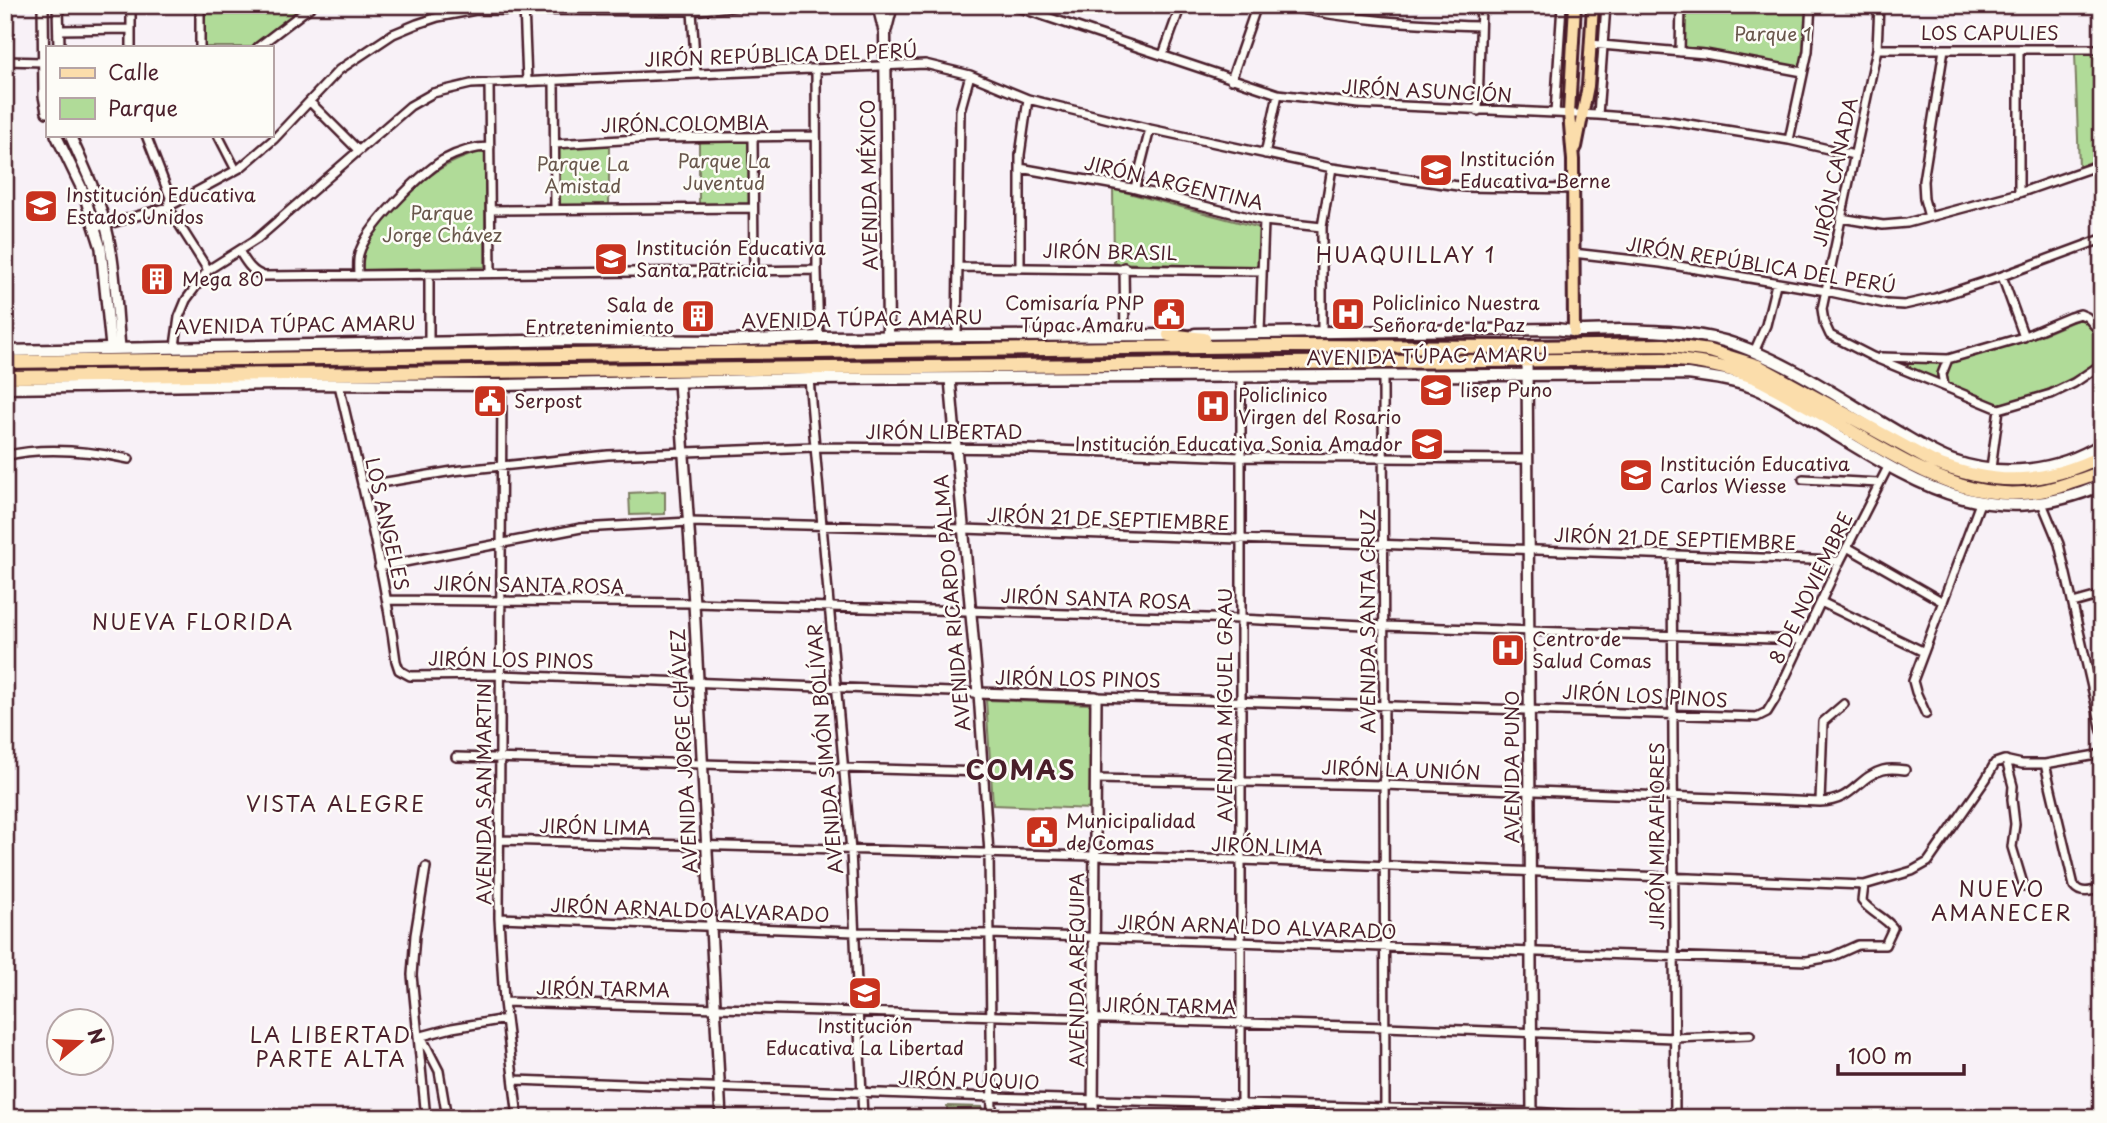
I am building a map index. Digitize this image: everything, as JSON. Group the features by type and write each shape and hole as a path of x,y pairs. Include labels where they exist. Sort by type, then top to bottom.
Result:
{"highway":[{"path":"1169,335 1192,339 1276,341 1284,345"},
{"name":"AVENIDA TÚPAC AMARU","path":"5,362 1284,345 1527,361 1664,345 1689,347 1734,357 1782,378 1933,462 1958,472 2016,481 2044,477 2075,468 2102,456"},
{"name":"AVENIDA TÚPAC AMARU","path":"5,377 1664,359 1733,369 1780,390 1898,458 1948,483 1974,490 2024,495 2052,489 2102,471"}],"main road":[{"name":"AVENIDA MÉXICO","path":"878,5 885,33 886,66 888,336"},
{"name":"AVENIDA MÉXICO","path":"885,33 892,5"},
{"path":"1574,332 1573,160 1569,113 1575,5"},
{"path":"1573,160 1588,86 1593,5"},
{"name":"AVENIDA TÚPAC AMARU","path":"5,351 570,340 729,341 888,336 1620,330 1690,334 1714,338 1754,352 1952,461 2023,471 2071,459 2102,444"},
{"name":"AVENIDA TÚPAC AMARU","path":"5,388 1383,376 1527,361 1687,374 1754,387 1888,467 1932,489 1980,503 2003,506 2042,503 2102,485"}],"street":[{"path":"43,5 46,100"},
{"path":"58,5 59,46"},
{"path":"131,5 131,46"},
{"path":"200,5 200,46"},
{"path":"259,46 313,5"},
{"path":"95,228 168,207 236,170 274,139 340,70 368,49 417,24 454,10 593,7 692,11 750,5"},
{"name":"JIRÓN ASUNCIÓN","path":"1011,5 1278,94 1358,104 1569,113 1701,125 1789,140 1854,155"},
{"path":"1163,55 1181,5"},
{"path":"1231,80 1257,5"},
{"path":"1282,5 1359,20 1480,26"},
{"path":"1478,111 1481,5"},
{"path":"1555,113 1562,5"},
{"path":"1598,115 1606,5"},
{"path":"1679,52 1681,5"},
{"path":"1789,140 1808,51 1811,5"},
{"name":"JIRÓN CANADA","path":"1873,357 1830,335 1822,309 1877,49 1880,5"},
{"path":"524,8 527,81"},
{"path":"692,11 696,74"},
{"path":"59,30 131,29"},
{"path":"1590,44 1679,52 1803,72"},
{"name":"LOS CAPULIES","path":"1877,49 2102,49"},
{"path":"1929,217 1923,199 1923,181 1944,49"},
{"path":"2018,193 2019,49"},
{"path":"5,61 43,62"},
{"name":"JIRÓN REPÚBLICA DEL PERÚ","path":"175,346 179,317 186,300 208,270 281,220 410,106 433,93 471,84 925,64 970,75 1028,99 1150,129 1332,168 1465,187 1573,189"},
{"path":"816,70 819,337"},
{"path":"957,336 960,111 970,75"},
{"path":"554,80 555,209"},
{"path":"489,83 491,273"},
{"path":"1265,154 1278,94"},
{"path":"1020,266 1020,167 1028,99"},
{"path":"310,102 358,150"},
{"path":"1135,188 1150,129"},
{"path":"56,136 83,191 101,248 115,347"},
{"path":"70,136 106,225 111,255 115,347"},
{"path":"146,136 170,197 168,207 208,270"},
{"path":"219,136 236,170"},
{"name":"JIRÓN COLOMBIA","path":"555,144 655,138 816,136"},
{"path":"753,138 754,270"},
{"path":"358,276 359,254 367,237 380,219 418,181 444,160 477,147 491,147"},
{"path":"1841,218 1883,225 1907,223 2018,193 2102,164"},
{"name":"JIRÓN ARGENTINA","path":"1020,167 1135,188 1264,221 1322,227"},
{"path":"1322,332 1322,227 1332,168"},
{"path":"491,210 753,208"},
{"path":"1260,332 1264,221"},
{"name":"JIRÓN REPÚBLICA DEL PERÚ","path":"1573,253 1661,263 1904,305 1935,298 2102,239"},
{"path":"239,251 248,267 264,276 817,270"},
{"name":"JIRÓN BRASIL","path":"959,267 1124,267 1262,271"},
{"path":"1124,267 1125,336"},
{"path":"429,274 429,343"},
{"path":"2001,276 2024,337"},
{"path":"1754,352 1766,325 1776,284"},
{"path":"1873,357 1948,359 2024,337 2080,314 2087,317 2102,334"},
{"path":"1873,357 2000,409 2051,394 2074,383 2102,364"},
{"path":"1944,386 1943,370 1948,359"},
{"name":"AVENIDA PUNO","path":"1527,361 1532,1115"},
{"name":"AVENIDA SANTA CRUZ","path":"1383,376 1385,1118"},
{"name":"AVENIDA MIGUEL GRAU","path":"1241,377 1241,1118"},
{"name":"AVENIDA SIMÓN BOLÍVAR","path":"809,379 851,851 863,1118"},
{"name":"AVENIDA RICARDO PALMA","path":"950,379 972,611 989,853 992,1118"},
{"name":"AVENIDA JORGE CHÁVEZ","path":"678,382 694,603 721,1118"},
{"name":"LOS ANGELES","path":"339,385 388,600 399,670"},
{"name":"AVENIDA SAN MARTIN","path":"502,385 499,918 504,1002 515,1080 517,1118"},
{"path":"1991,468 2000,409"},
{"name":"JIRÓN LIBERTAD","path":"362,486 501,465 608,455 814,447 1028,449 1241,457 1528,459"},
{"path":"5,456 53,451 129,458"},
{"name":"8 DE NOVIEMBRE","path":"1757,717 1766,712 1775,699 1888,467"},
{"path":"1802,479 1879,483"},
{"path":"1926,714 1913,681 1980,503"},
{"path":"2042,503 2059,544 2102,731"},
{"name":"JIRÓN 21 DE SEPTIEMBRE","path":"379,568 581,528 688,522 964,529 1840,561"},
{"path":"1847,547 1944,602"},
{"name":"JIRÓN MIRAFLORES","path":"1672,555 1675,1118"},
{"path":"2073,603 2102,594"},
{"name":"JIRÓN SANTA ROSA","path":"388,600 694,603 1241,619 1802,640"},
{"path":"1821,602 1924,652"},
{"name":"JIRÓN LOS PINOS","path":"399,670 410,676 500,675 978,694 1529,708 1757,717"},
{"name":"AVENIDA AREQUIPA","path":"1093,1118 1096,697"},
{"path":"1820,802 1823,722 1844,704"},
{"path":"2024,887 2012,847 2015,824 2013,786 2006,760 2022,764 2045,764 2102,754"},
{"path":"456,757 984,772"},
{"name":"JIRÓN LIMA","path":"500,840 1241,860 1864,885 1923,867 1972,800 1995,762 2006,760"},
{"path":"2045,764 2074,886 2083,892 2100,889 2102,901"},
{"name":"JIRÓN LA UNIÓN","path":"1095,779 1384,785 1820,802 1836,801 1847,796 1873,774 1883,770 1905,770"},
{"path":"426,867 415,935 412,975 426,1118"},
{"name":"JIRÓN ARNALDO ALVARADO","path":"499,918 712,928 1094,937 1807,961 1831,957 1858,945 1885,945 1893,928 1862,901 1864,885"},
{"name":"JIRÓN TARMA","path":"504,1002 1094,1021 1385,1027 1674,1038 1750,1035"},
{"path":"420,1036 506,1019"},
{"path":"420,1036 439,1071 447,1118"},
{"name":"JIRÓN PUQUIO","path":"515,1080 862,1093 1385,1107 1632,1118"}],"green space":[{"path":"203,5 307,5 251,46 204,46"},
{"name":"Parque 1","path":"1683,5 1806,5 1802,64 1798,67 1685,47 1681,43"},
{"path":"2102,52 2102,157 2079,167 2075,53"},
{"name":"Parque La Juventud","path":"699,140 749,141 749,204 699,204"},
{"name":"Parque La Amistad","path":"609,144 609,205 558,206 558,147"},
{"name":"Parque Jorge Chávez","path":"485,150 485,267 362,270 364,254 376,231 408,195 440,169"},
{"path":"1113,189 1261,228 1258,267 1114,263"},
{"path":"2079,319 2091,325 2098,334 2102,359 2053,388 2012,401 1998,404 1894,362 1948,363 2039,336"},
{"path":"665,491 665,514 630,515 629,493"},
{"path":"986,700 1090,704 1091,809 993,805"},
{"path":"947,1106 982,1107 982,1118 947,1118"}],"place":[{"name":"Institución Educativa Berne","path":"1436,170"},
{"name":"Institución Educativa Estados Unidos","path":"41,206"},
{"name":"Institución Educativa Santa Patricia","path":"611,259"},
{"name":"Mega 80","path":"157,279"},
{"name":"Comisaría PNP Túpac Amaru","path":"1169,314"},
{"name":"Policlinico Nuestra Señora de la Paz","path":"1348,314"},
{"name":"Sala de Entretenimiento","path":"698,316"},
{"name":"Iisep Puno","path":"1436,390"},
{"name":"Serpost","path":"490,401"},
{"name":"Policlinico Virgen del Rosario","path":"1213,406"},
{"name":"Institución Educativa Sonia Amador","path":"1427,444"},
{"name":"Institución Educativa Carlos Wiesse","path":"1636,475"},
{"name":"Centro de Salud Comas","path":"1508,650"},
{"name":"Municipalidad de Comas","path":"1042,832"},
{"name":"Institución Educativa La Libertad","path":"865,993"}],"district":[{"name":"HUAQUILLAY 1","path":"1406,256"},
{"name":"NUEVA FLORIDA","path":"193,623"},
{"name":"COMAS","path":"1021,771"},
{"name":"VISTA ALEGRE","path":"336,805"},
{"name":"NUEVO AMANECER","path":"2002,902"},
{"name":"LA LIBERTAD PARTE ALTA","path":"331,1048"}]}
